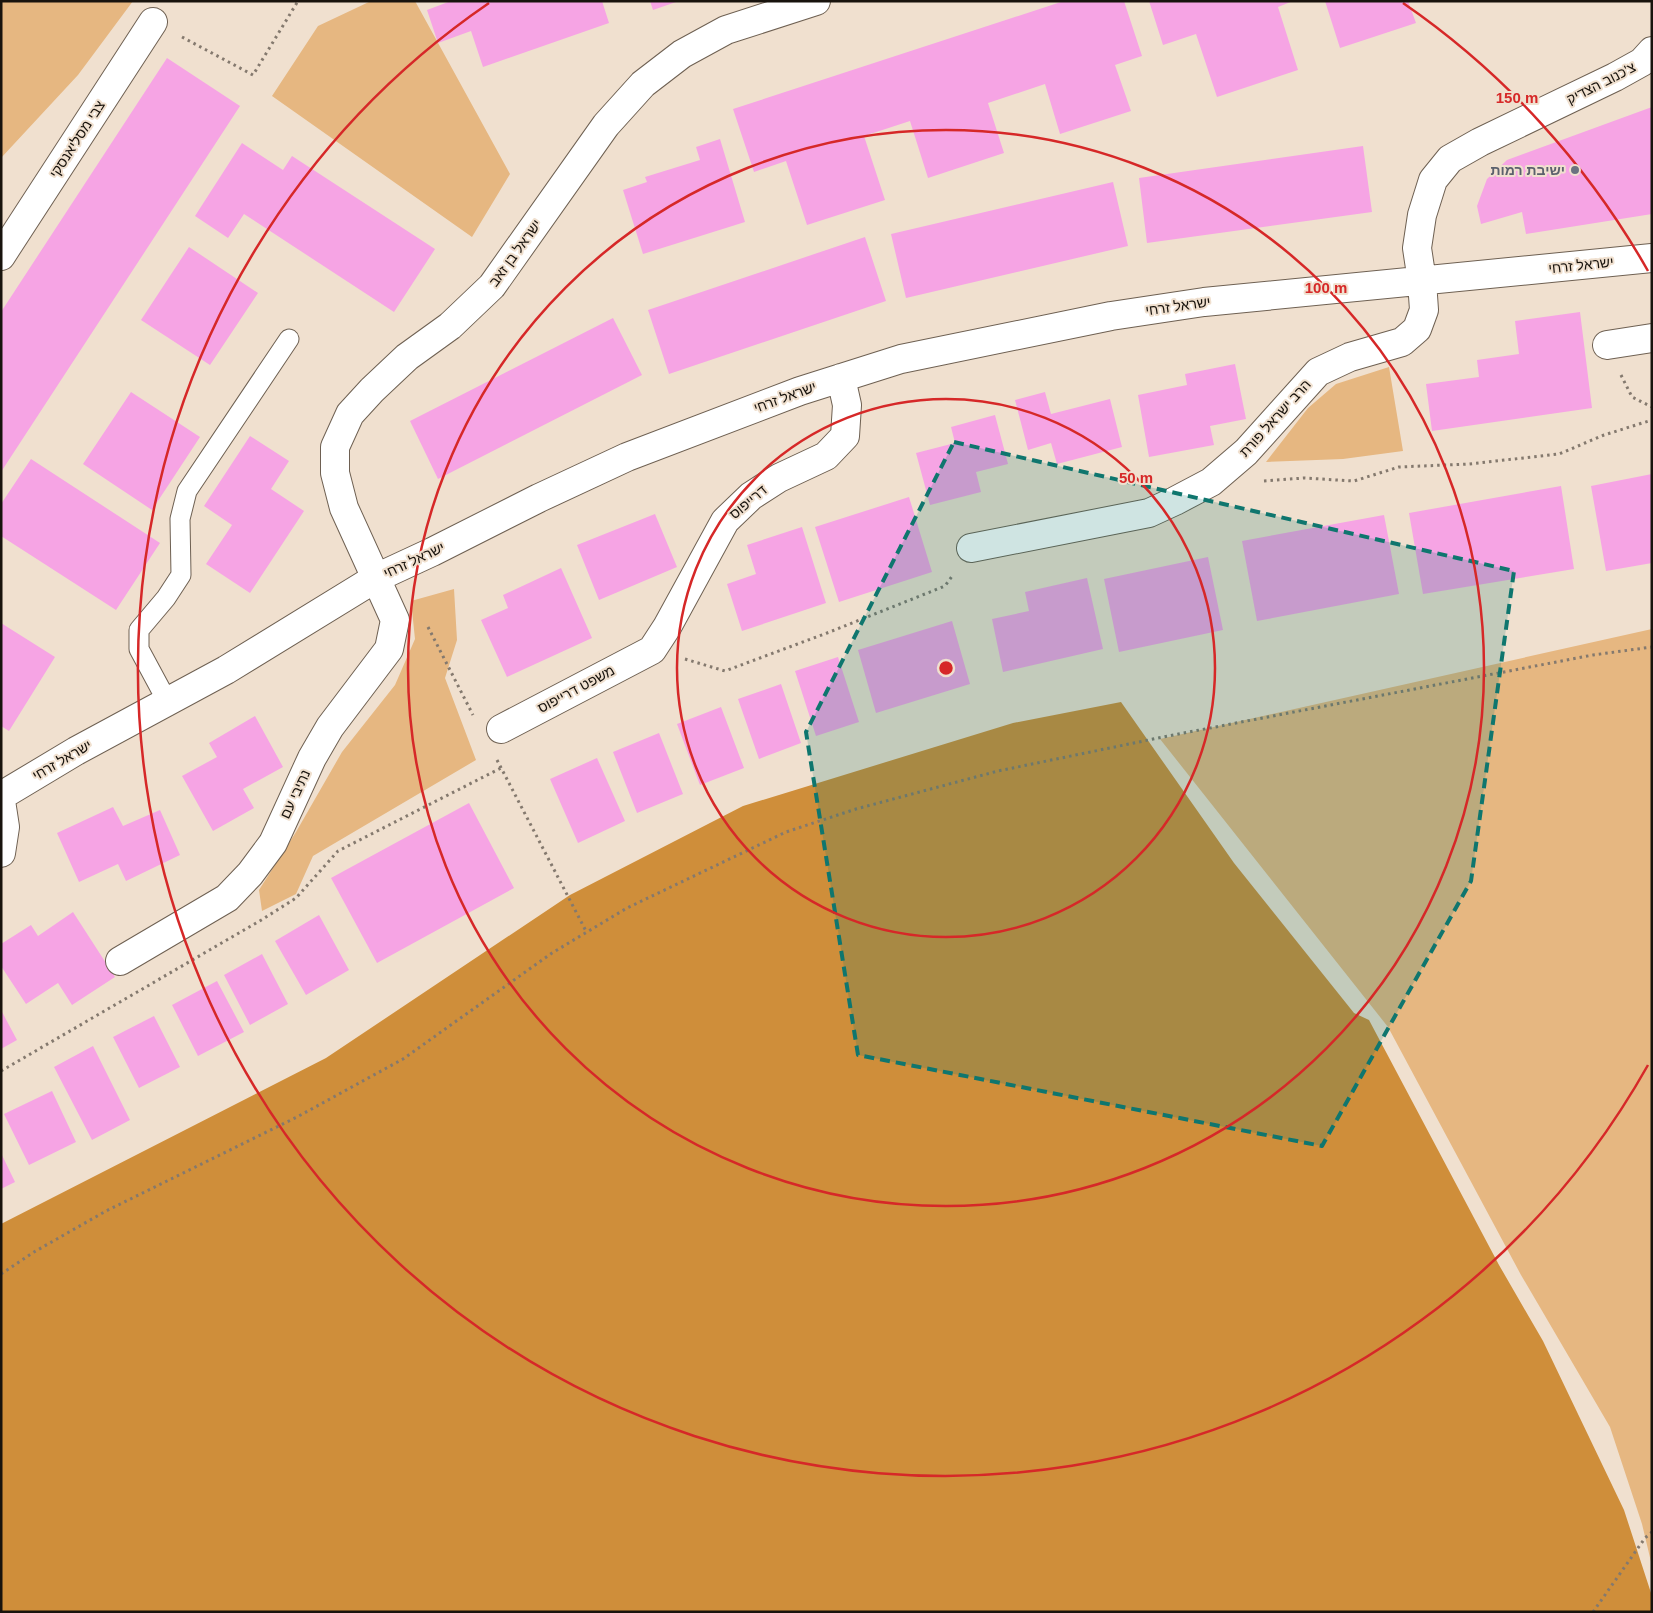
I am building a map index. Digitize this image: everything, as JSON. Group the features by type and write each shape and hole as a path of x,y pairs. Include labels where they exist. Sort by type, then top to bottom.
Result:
{"street":[{"name":"ישראל בן זאב","path":"376,578 344,508 335,473 335,447 350,414 407,357 450,326 492,286 606,125 643,84 682,54 726,30 816,1"},
{"name":"צבי מסליאנסקי","path":"1,256 153,22"},
{"name":"צ'כנוב הצדיק","path":"1422,281 1417,248 1422,214 1433,180 1450,158 1616,77 1642,62 1652,51"},
{"name":"ישראל זרחי","path":"1,796 76,751 226,670 376,578 626,457 800,391 902,359 1111,316 1204,302 1652,258"},
{"name":"הרב ישראל פורת","path":"971,548 1148,513 1211,482 1246,452 1318,372 1350,357 1402,342 1417,329 1424,310 1422,281"},
{"path":"1607,345 1652,338"},
{"name":"דרייפוס","path":"652,650 667,627 725,521 752,496 779,478 826,456 845,436 847,405 841,378"},
{"name":"נתיבי עם","path":"120,961 227,898 250,874 273,843 312,758 330,727 389,649 395,620 376,578"},
{"name":"משפט דרייפוס","path":"501,729 652,650"},
{"path":"1,801 5,827 1,853"}],"lane":[{"path":"168,701 140,649 139,630 166,598 181,575 180,518 187,491 289,339"}],"path":[{"path":"153,22 253,75 298,1"},
{"path":"1607,345 1632,397 1652,407"},
{"path":"1259,481 1304,478 1354,481 1399,467 1469,464 1559,454 1604,435 1652,420"},
{"path":"652,650 725,671 945,586 971,548"},
{"path":"1,1274 34,1252 106,1211 297,1117 402,1058 552,953 627,908 786,832 856,809 1008,769 1178,734 1593,655 1652,647"},
{"path":"1593,1612 1645,1538 1652,1532"}],"highlighted area":[{"path":"954,442 1514,571 1471,881 1322,1146 858,1055 806,732"}],"shaded area":[{"path":"1,1 133,1 78,75 1,158"},
{"path":"371,1 415,1 510,174 472,237 272,96 318,26"},
{"path":"1389,367 1403,451 1343,459 1266,462 1308,408 1336,384"},
{"path":"454,589 457,640 445,678 476,760 313,856 296,894 262,911 259,890 296,832 342,752 395,685 415,639 411,601"},
{"path":"1652,629 1652,1566 1642,1524 1610,1427 1521,1275 1388,1027 1160,739"},
{"path":"1121,702 1234,863 1354,1013 1369,1020 1499,1265 1543,1341 1624,1510 1652,1596 1652,1612 1,1612 1,1224 326,1058 570,895 743,806 1013,723"}],"building":[{"path":"451,1 602,1 609,23 483,67 471,31 438,43 427,10"},
{"path":"650,1 675,1 676,2 653,10"},
{"path":"1064,1 1124,1 1142,56 1115,65 1131,111 1060,134 1045,84 988,103 1004,153 928,178 910,121 864,136 885,200 807,225 786,161 754,172 733,109"},
{"path":"1149,1 1293,1 1278,7 1298,70 1217,97 1196,34 1163,45"},
{"path":"1325,1 1408,1 1416,23 1340,48"},
{"path":"167,58 240,106 1,472 1,312"},
{"name":"ישיבת רמות","path":"1652,107 1652,214 1526,234 1522,212 1481,224 1477,206 1487,179 1507,160"},
{"path":"720,139 745,222 643,254 623,190 647,182 645,177 700,160 696,147"},
{"path":"242,143 283,170 292,156 435,249 394,312 244,214 228,238 195,216"},
{"path":"1363,146 1372,212 1147,243 1139,178"},
{"path":"1113,182 1128,246 906,298 891,234"},
{"path":"865,237 886,301 669,374 648,310"},
{"path":"189,247 258,293 210,365 141,320"},
{"path":"1580,312 1592,408 1432,431 1426,384 1479,377 1477,360 1519,354 1515,321"},
{"path":"613,318 642,375 438,479 410,421"},
{"path":"1235,364 1246,419 1210,426 1214,445 1149,457 1138,395 1187,385 1185,374"},
{"path":"131,392 200,437 152,510 83,464"},
{"path":"1045,392 1051,414 1110,399 1122,447 1057,464 1051,443 1028,450 1015,400"},
{"path":"995,415 1008,464 976,472 981,492 930,505 916,453 955,443 951,427"},
{"path":"250,436 289,461 271,489 304,511 250,593 206,564 232,525 204,506"},
{"path":"31,459 160,543 116,610 1,536 1,504"},
{"path":"1652,474 1652,563 1606,571 1591,486"},
{"path":"1561,486 1574,569 1423,594 1409,513"},
{"path":"909,497 932,572 839,602 815,527"},
{"path":"655,514 677,567 599,600 577,545"},
{"path":"1384,515 1399,594 1257,621 1242,541"},
{"path":"802,527 826,603 742,631 727,584 756,574 747,545"},
{"path":"1208,557 1223,630 1119,652 1104,579"},
{"path":"561,568 592,638 507,677 481,620 508,608 503,595"},
{"path":"1087,578 1103,649 1003,672 992,619 1029,611 1025,592"},
{"path":"952,621 970,684 876,713 858,650"},
{"path":"1,623 55,657 9,731 1,726"},
{"path":"838,657 859,722 816,736 795,671"},
{"path":"781,684 801,743 759,759 738,699"},
{"path":"721,707 744,768 700,785 677,724"},
{"path":"255,716 283,767 243,789 254,808 213,831 182,776 217,757 209,743"},
{"path":"659,733 683,794 637,813 613,752"},
{"path":"597,758 625,821 578,843 550,779"},
{"path":"469,803 514,888 377,963 331,878"},
{"path":"113,807 123,826 160,810 180,855 126,881 118,864 79,882 57,833"},
{"path":"73,912 115,977 72,1005 58,983 26,1004 1,966 1,944 31,925 38,936"},
{"path":"319,915 349,970 306,995 275,941"},
{"path":"262,954 288,1004 250,1025 224,975"},
{"path":"217,981 244,1032 198,1056 172,1005"},
{"path":"1,1010 17,1040 1,1049"},
{"path":"154,1016 180,1067 139,1088 113,1037"},
{"path":"93,1046 130,1120 92,1140 54,1067"},
{"path":"52,1091 76,1142 29,1165 4,1114"},
{"path":"1,1153 15,1182 1,1189"}],"place":[{"name":"ישיבת רמות","path":"1575,170"}]}
